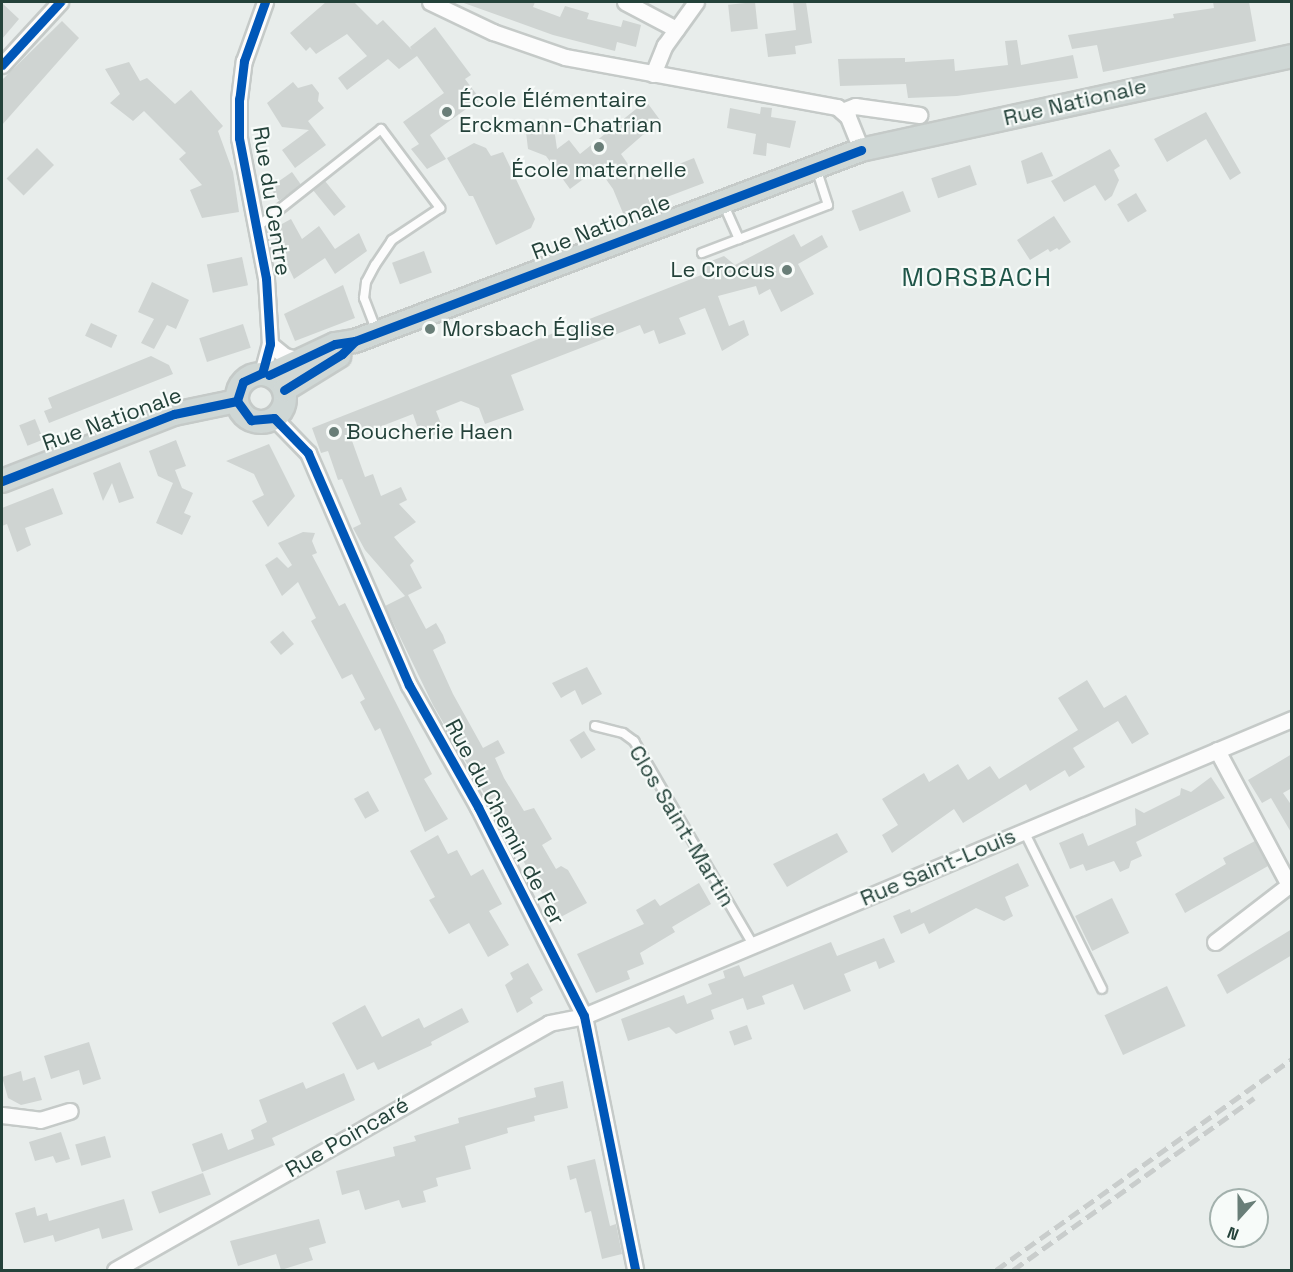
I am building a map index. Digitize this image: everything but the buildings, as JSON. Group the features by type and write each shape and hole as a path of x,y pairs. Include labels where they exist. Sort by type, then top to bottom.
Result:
{"main road":[{"name":"Rue Nationale","path":"272,380 377,333 861,150 1292,56"},
{"name":"Rue Nationale","path":"272,380 297,359 335,344 355,342"},
{"path":"272,380 284,406 274,418 251,420 237,401 243,382 272,380"},
{"name":"Rue Nationale","path":"2,480 174,414 237,401"}],"street":[{"path":"2,65 60,2"},
{"name":"Rue du Centre","path":"265,2 244,61 239,99 240,138 266,278 272,380"},
{"path":"430,2 493,32 565,57 653,74 810,99 842,111 855,106 919,115"},
{"path":"625,2 676,28"},
{"path":"653,74 676,28 696,2"},
{"path":"842,111 861,150"},
{"path":"270,344 285,356 297,359"},
{"name":"Rue du Chemin de Fer","path":"274,418 308,453 409,685 477,807 584,1016 635,1270"},
{"name":"Rue Saint-Louis","path":"584,1016 1292,719"},
{"path":"1215,942 1289,885 1217,750"},
{"name":"Rue Poincaré","path":"115,1270 549,1023 584,1016"},
{"path":"2,1115 40,1120 70,1111"}],"lane":[{"path":"257,227 381,129 440,208 392,240 366,282 364,298 377,333"},
{"path":"702,253 828,205 816,166"},
{"path":"723,201 739,239"},
{"name":"Clos Saint-Martin","path":"595,726 623,733 634,741 753,945"},
{"path":"1024,831 1102,989"}],"railway":[{"path":"996,1270 1292,1059"},
{"path":"1013,1270 1254,1098"}],"cycle path":[{"path":"2,65 60,2"},
{"path":"265,2 244,61 239,99 239,138 266,278 270,344 262,373 243,382 237,401 251,420 274,418 308,453 409,685 478,807 584,1016 635,1270"},
{"path":"269,375 335,344 355,341 861,150"},
{"path":"284,390 342,354 355,341"},
{"path":"2,481 174,414 237,401"}],"place":[{"name":"École Élémentaire Erckmann-Chatrian","path":"447,112"},
{"name":"École maternelle","path":"599,147"},
{"name":"Le Crocus","path":"787,270"},
{"name":"Morsbach Église","path":"430,329"},
{"name":"Boucherie Haen","path":"334,432"}],"district":[{"name":"MORSBACH","path":"977,278"}]}
